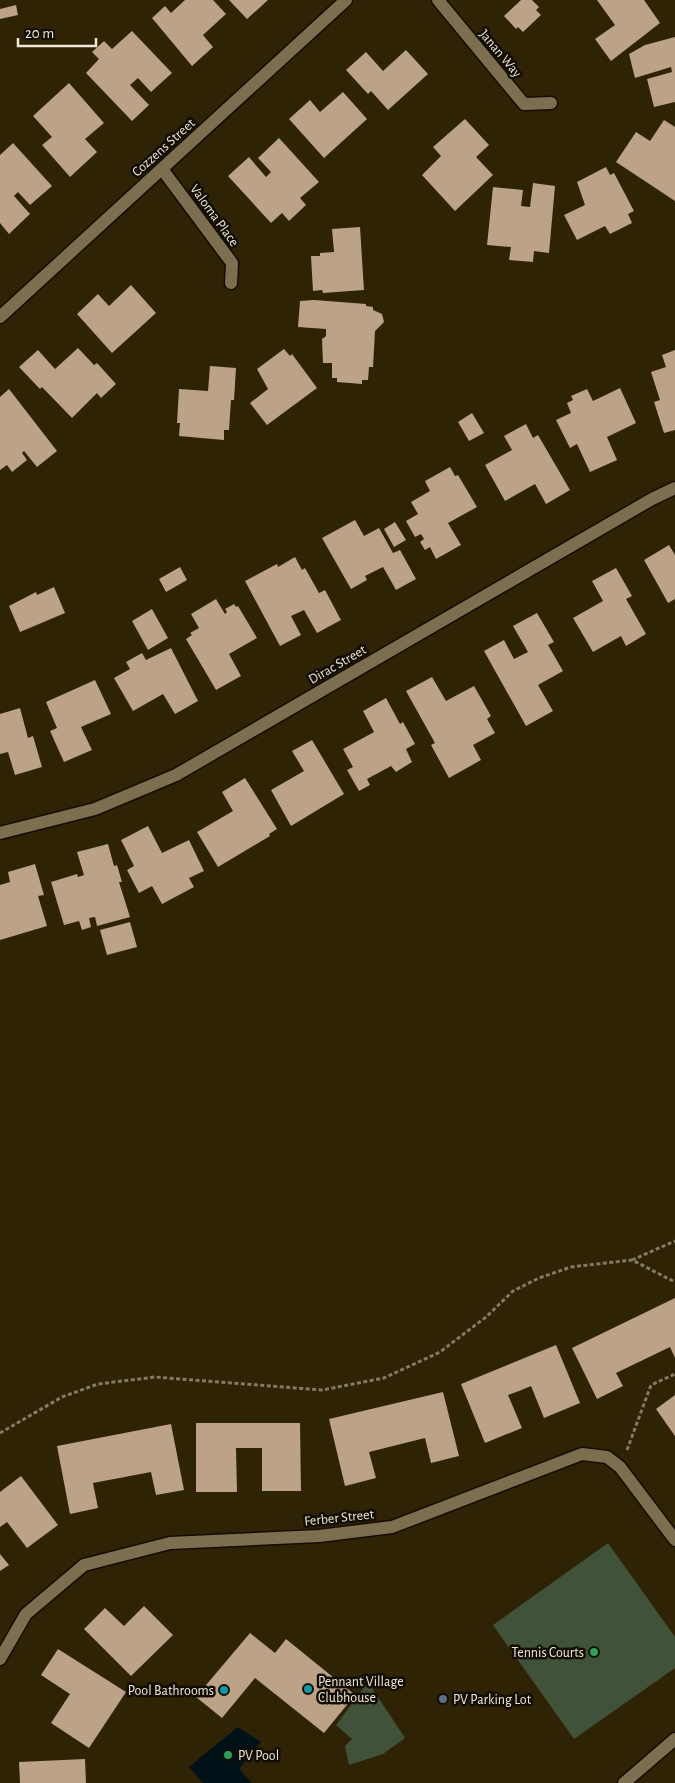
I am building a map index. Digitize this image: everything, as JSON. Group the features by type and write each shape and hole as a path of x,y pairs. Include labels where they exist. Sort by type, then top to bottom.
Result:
{"street":[{"name":"Cozzens Street","path":"0,317 346,0"},
{"name":"Janan Way","path":"438,0 524,104 551,104"},
{"name":"Valoma Place","path":"162,169 232,263 231,283"},
{"name":"Dirac Street","path":"0,833 95,809 176,775 652,499 675,488"},
{"name":"Ferber Street","path":"0,1659 26,1614 84,1564 170,1543 319,1536 392,1527 582,1454 607,1457 620,1467 675,1540"},
{"path":"624,1783 675,1739"}],"path":[{"path":"0,1433 62,1397 98,1384 155,1377 322,1390 384,1378 440,1352 486,1317 514,1291 538,1278 571,1267 632,1260 675,1241"},
{"path":"632,1260 675,1282"},
{"path":"620,1467 651,1385 675,1374"}],"green space":[{"name":"Tennis Courts","path":"608,1543 675,1637 675,1668 574,1739 493,1625"},
{"path":"368,1682 405,1738 383,1754 349,1765 345,1746 352,1739 336,1725"}],"shaded area":[{"name":"PV Pool","path":"238,1727 261,1742 239,1769 252,1783 203,1783 189,1767"}],"building":[{"path":"185,0 213,0 226,14 203,35 213,47 192,66 152,18 165,6 171,13"},
{"path":"229,0 268,0 247,19"},
{"path":"521,0 532,0 539,7 536,10 541,15 523,32 518,27 516,29 504,16"},
{"path":"597,0 644,0 660,23 611,61 595,39 615,25"},
{"path":"16,5 18,15 0,19 0,9"},
{"path":"132,31 172,73 151,92 138,78 130,85 149,105 132,121 86,73 99,59 92,52 104,41 112,49"},
{"path":"675,37 675,102 654,107 647,79 672,72 671,67 635,78 629,54 645,45"},
{"path":"406,50 428,74 388,110 371,91 368,94 346,70 366,52 383,71"},
{"path":"69,83 104,123 85,139 97,152 70,177 42,145 52,137 33,116"},
{"path":"343,92 367,119 324,158 289,119 310,100 320,112"},
{"path":"465,119 489,145 476,157 493,175 455,211 422,175 441,156 433,147"},
{"path":"664,120 675,127 675,201 616,162 636,132 650,141"},
{"path":"279,138 319,182 300,198 306,205 289,221 282,213 271,223 228,176 249,157 266,177 271,172 258,158"},
{"path":"13,143 52,186 30,205 18,192 14,196 30,214 9,234 0,223 0,155"},
{"path":"606,167 610,175 614,173 634,211 628,214 632,223 610,234 605,226 577,240 564,215 585,205 577,182"},
{"path":"533,183 555,186 549,253 534,251 533,262 509,260 511,247 487,245 493,187 523,190 521,206 530,207"},
{"path":"360,227 364,290 323,293 322,290 313,291 311,256 320,256 320,253 334,252 332,229"},
{"path":"131,285 156,313 112,353 77,314 98,294 109,306"},
{"path":"314,300 366,304 366,306 373,307 373,310 382,314 384,322 375,331 373,367 369,367 368,380 362,380 362,384 337,382 337,378 332,378 332,363 323,363 322,339 326,336 326,329 298,327 300,301"},
{"path":"78,348 94,365 97,363 116,384 101,398 97,393 72,418 42,387 40,389 19,367 38,350 55,369"},
{"path":"284,349 290,356 292,354 317,388 267,425 250,403 268,389 257,369"},
{"path":"675,350 675,430 664,433 654,402 660,400 651,372 666,367 662,355"},
{"path":"210,366 236,368 234,400 231,400 229,430 224,430 224,440 179,436 180,423 177,423 179,389 208,391"},
{"path":"620,388 636,423 607,437 617,460 590,472 577,444 570,448 556,420 571,413 567,403 573,400 571,396 587,389 593,401"},
{"path":"9,389 57,451 37,467 24,451 22,453 27,460 12,472 7,465 0,470 0,397"},
{"path":"472,413 484,433 469,441 458,422"},
{"path":"526,424 533,438 538,435 570,490 546,504 535,484 505,501 485,465 512,450 504,436"},
{"path":"450,467 455,476 458,475 477,507 448,523 461,545 436,559 430,547 425,550 420,542 424,539 421,534 415,537 406,521 418,514 411,502 430,491 425,481"},
{"path":"355,520 364,536 379,528 393,553 400,550 416,579 396,590 383,567 365,576 367,580 351,589 322,538"},
{"path":"395,522 406,540 394,547 384,529"},
{"path":"669,545 675,555 675,599 668,603 644,560"},
{"path":"295,557 302,570 305,568 319,593 325,590 341,620 317,633 304,610 291,616 301,635 280,646 245,581 277,564 278,567"},
{"path":"180,567 187,580 166,592 159,579"},
{"path":"616,568 632,596 626,599 646,634 626,646 621,636 593,652 573,618 603,601 592,581"},
{"path":"54,587 65,613 20,632 9,606 36,592 37,595"},
{"path":"216,599 225,614 227,612 225,609 234,604 236,607 238,606 257,638 229,654 241,676 216,690 186,639 192,635 190,633 199,628 191,614"},
{"path":"152,609 168,638 148,650 132,621"},
{"path":"537,613 554,642 548,645 563,671 538,685 553,711 526,726 484,651 504,640 514,659 528,652 513,626"},
{"path":"171,648 198,701 175,714 163,694 133,711 114,678 130,669 126,662 142,653 146,660"},
{"path":"432,677 446,701 474,686 491,716 487,719 495,733 473,745 481,760 449,778 431,745 435,743 406,691"},
{"path":"95,680 111,714 81,727 92,750 64,762 50,731 57,728 46,702"},
{"path":"386,698 400,724 403,722 415,744 406,749 412,762 396,772 391,766 367,779 370,785 359,791 347,770 353,767 343,749 374,732 363,711"},
{"path":"20,708 28,738 33,736 42,767 15,775 8,752 0,754 0,714"},
{"path":"312,740 344,794 291,826 271,790 304,771 292,751"},
{"path":"245,778 277,829 269,834 270,836 218,867 197,832 233,811 222,792"},
{"path":"148,826 162,853 189,840 204,871 189,878 194,887 162,904 152,886 139,893 127,870 134,866 121,840"},
{"path":"108,844 114,866 117,865 122,882 119,882 130,917 97,926 95,917 89,918 91,927 82,930 79,921 64,925 51,882 77,874 78,877 84,875 77,852"},
{"path":"35,864 44,895 38,896 47,926 0,940 0,885 10,882 8,872"},
{"path":"130,922 137,947 107,955 100,930"},
{"path":"675,1298 675,1358 670,1347 616,1373 623,1386 597,1399 572,1348"},
{"path":"556,1345 580,1403 544,1418 531,1386 508,1395 522,1428 485,1443 461,1384"},
{"path":"443,1392 459,1456 431,1463 425,1438 369,1452 376,1478 345,1486 329,1419"},
{"path":"675,1395 675,1436 656,1409"},
{"path":"196,1423 300,1423 301,1491 262,1491 262,1448 236,1448 237,1492 196,1492"},
{"path":"171,1424 184,1490 156,1495 151,1472 93,1483 98,1508 70,1514 57,1446"},
{"path":"21,1476 58,1525 27,1548 7,1522 0,1527 0,1492"},
{"path":"0,1554 9,1565 0,1571"},
{"path":"144,1606 173,1635 131,1676 84,1629 105,1608 124,1626"},
{"name":"Pennant Village Clubhouse","path":"250,1633 275,1653 286,1639 355,1695 324,1733 255,1678 222,1718 196,1697"},
{"path":"58,1649 126,1692 89,1748 51,1723 70,1694 41,1675"},
{"path":"85,1759 86,1783 20,1783 19,1762"}],"place":[{"name":"Tennis Courts","path":"594,1652"},
{"name":"Pennant Village Clubhouse","path":"308,1689"},
{"name":"Pool Bathrooms","path":"224,1690"},
{"name":"PV Parking Lot","path":"443,1699"},
{"name":"PV Pool","path":"228,1755"}]}
